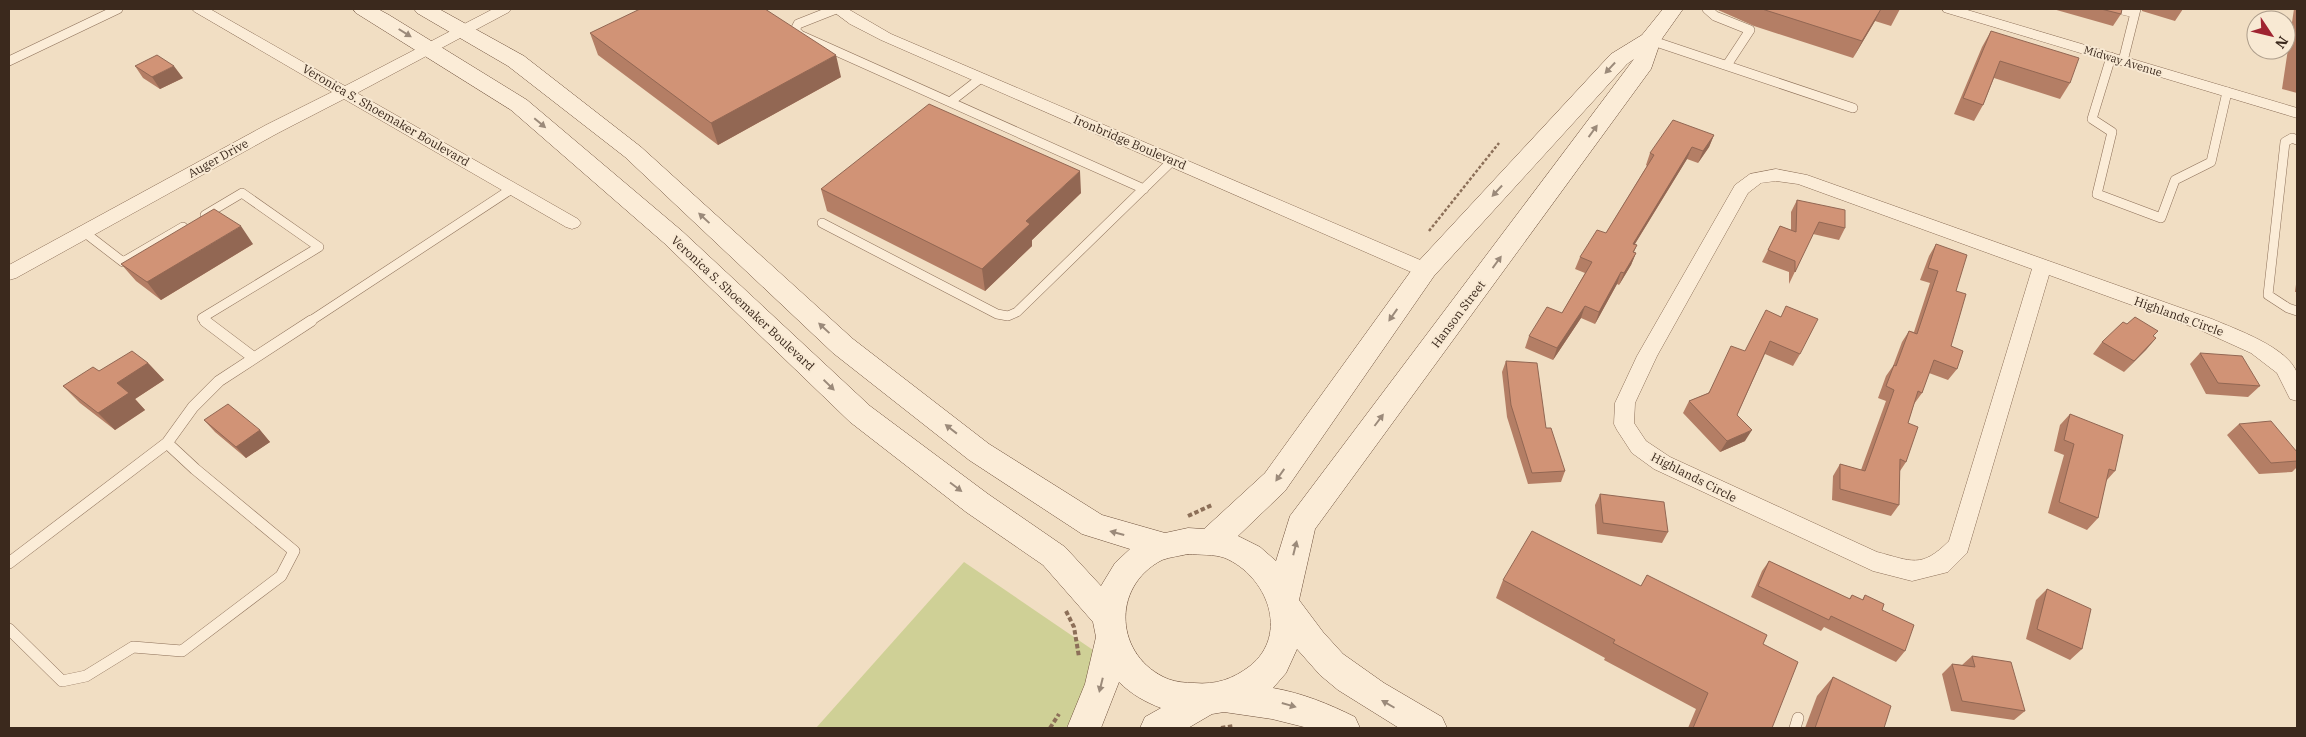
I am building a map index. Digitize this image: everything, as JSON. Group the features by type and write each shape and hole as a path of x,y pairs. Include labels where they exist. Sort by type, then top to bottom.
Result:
{"street":[{"name":"Veronica S. Shoemaker Boulevard","path":"200,9 572,223"},
{"name":"Veronica S. Shoemaker Boulevard","path":"363,9 519,105 673,237 860,414 977,503 1054,556 1109,627"},
{"path":"424,9 516,61 633,152 843,346 979,452 1093,525 1164,546"},
{"name":"Auger Drive","path":"9,273 272,129 431,50 504,9"},
{"name":"Ironbridge Boulevard","path":"837,9 886,37 1415,266"},
{"name":"Hanson Street","path":"1157,728 1214,698 1247,688 1267,672 1280,653 1287,632 1285,602 1301,524 1643,64 1650,40 1673,9"},
{"name":"Midway Avenue","path":"1949,9 2297,113"},
{"name":"Hanson Street","path":"1212,542 1275,482 1415,266 1619,59 1650,40"},
{"name":"Highlands Circle","path":"2042,266 1959,546 1940,565 1912,571 1873,560 1848,549 1662,463 1639,447 1624,424 1624,403 1647,356 1741,189 1756,178 1776,175 1801,179 2205,324 2258,348 2284,368 2297,393"},
{"path":"1073,719 1102,684 1113,593 1124,573 1142,556 1164,546 1188,541 1212,542 1234,548 1255,560 1271,576 1285,602 1322,655 1366,691 1430,728"},
{"name":"Hanson Street","path":"1109,627 1125,665 1136,677 1156,690 1180,698 1214,698"},
{"path":"1214,698 1281,703 1313,714 1342,728"}],"lane":[{"path":"9,61 118,9"},
{"path":"837,9 798,24 795,30 800,34 1144,189"},
{"path":"1707,9 1715,16 1750,30 1727,65"},
{"path":"2118,9 2135,11 2092,119 2112,132 2097,194 2161,218 2175,180 2211,162 2227,92"},
{"path":"1650,40 1853,108"},
{"path":"950,102 981,78"},
{"path":"2297,140 2292,138 2285,142 2268,295 2288,308 2297,311"},
{"path":"822,223 997,314 1008,316 1017,312 1172,161"},
{"path":"9,563 167,443 193,407 219,381 513,188"},
{"path":"84,232 123,262 242,193 319,247 202,318 254,358"},
{"path":"9,629 62,681 86,676 133,647 182,651 281,576 294,551 195,469 167,443"}],"path":[{"path":"1415,266 1499,143"},
{"path":"1183,517 1192,515 1220,500"},
{"path":"1062,603 1072,620 1079,658"},
{"path":"1050,728 1073,719"}],"green space":[{"path":"964,562 1093,650 1080,700 1066,728 816,728"}],"building":[{"path":"640,9 765,9 836,55 711,123 590,33"},
{"path":"1762,9 1881,9 1862,41"},
{"path":"2101,9 2122,9 2121,14"},
{"path":"1991,31 2079,58 2070,83 2000,61 1983,105 1963,98"},
{"path":"157,55 174,66 152,77 135,66"},
{"path":"929,104 1080,171 1026,221 1030,224 982,269 821,189"},
{"path":"1673,120 1714,135 1703,151 1692,147 1633,244 1637,245 1633,252 1636,253 1624,273 1621,272 1599,312 1585,306 1557,348 1529,336 1547,307 1562,313 1592,262 1580,257 1597,230 1606,233 1654,155 1650,153"},
{"path":"1797,200 1845,210 1845,228 1819,222 1795,272 1795,261 1768,250 1780,226 1796,232"},
{"path":"214,209 241,226 147,282 121,264"},
{"path":"1936,244 1967,255 1956,291 1966,294 1951,346 1963,351 1957,369 1934,360 1922,393 1918,391 1908,423 1918,427 1906,462 1900,459 1899,505 1840,489 1840,464 1865,471 1894,390 1886,386 1894,365 1896,366 1909,331 1917,334 1938,271 1928,268"},
{"path":"1786,306 1818,319 1800,354 1770,341 1737,415 1752,430 1727,441 1689,401 1709,393 1731,346 1745,351 1766,310 1781,317"},
{"path":"2135,317 2158,331 2153,336 2156,338 2134,361 2102,342 2123,322 2127,324"},
{"path":"132,351 148,363 117,383 129,393 98,413 63,386 93,367 99,371"},
{"path":"2200,353 2242,356 2260,386 2218,383"},
{"path":"1506,361 1537,363 1546,428 1551,428 1565,471 1532,473 1511,405"},
{"path":"228,404 260,430 236,447 204,420"},
{"path":"2070,414 2123,435 2115,471 2109,469 2098,518 2059,502 2074,444 2064,440"},
{"path":"2271,421 2297,452 2297,461 2271,463 2239,424"},
{"path":"1600,494 1664,502 1668,532 1603,523"},
{"path":"1532,531 1641,586 1647,575 1767,635 1763,644 1798,662 1772,728 1693,728 1708,693 1613,643 1615,640 1503,580"},
{"path":"1769,561 1850,599 1852,595 1863,600 1865,595 1884,604 1882,610 1914,625 1905,651 1831,616 1829,620 1758,586"},
{"path":"2047,589 2091,609 2082,649 2037,629"},
{"path":"1972,656 2011,662 2025,711 1962,701 1952,664 1975,667"},
{"path":"1833,677 1891,706 1884,728 1815,728"}]}
